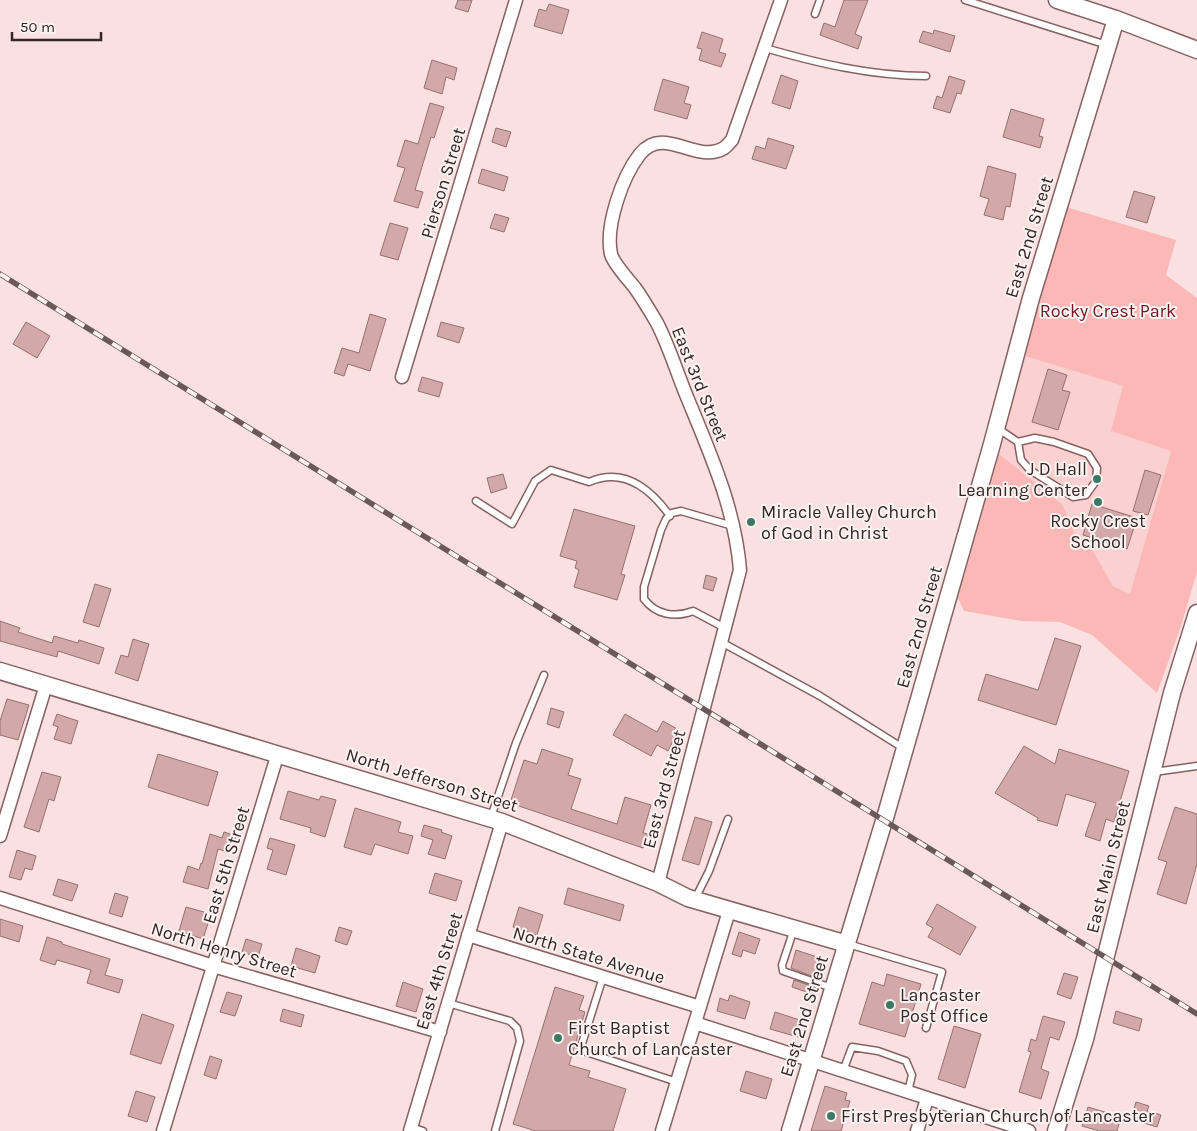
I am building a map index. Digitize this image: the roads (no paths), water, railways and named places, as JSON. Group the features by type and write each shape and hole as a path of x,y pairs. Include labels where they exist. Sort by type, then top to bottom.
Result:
{"street":[{"name":"Pierson Street","path":"402,377 516,0"},
{"name":"East 3rd Street","path":"658,883 740,570 738,544 717,472 657,324 636,289 611,256 609,237 615,206 626,176 640,154 651,143 665,143 697,152 708,152 724,148 732,140 781,0"},
{"path":"1056,0 1116,19 1197,50"},
{"name":"East 2nd Street","path":"790,1131 905,749 997,428 1031,298 1116,19"},
{"name":"East Main Street","path":"1056,1131 1085,1039 1172,693 1196,618"},
{"name":"North Jefferson Street","path":"0,671 496,820 658,883 695,900 847,944"},
{"path":"0,836 46,685"},
{"name":"East 5th Street","path":"163,1131 278,753"},
{"name":"East 4th Street","path":"414,1130 468,935 496,820"},
{"name":"North Henry Street","path":"0,898 213,966 440,1032"},
{"path":"662,1131 730,911"},
{"name":"North State Avenue","path":"468,935 700,1007"},
{"path":"695,1023 1029,1131"},
{"path":"917,1131 927,1099"}],"lane":[{"path":"815,14 820,0"},
{"path":"965,0 1108,45"},
{"path":"765,48 803,59 864,72 900,76 926,76"},
{"path":"997,428 1018,442 1021,460 1030,470 1073,497 1086,495 1096,481 1097,468 1088,454 1054,442 1035,438 1018,442"},
{"path":"476,502 512,524 535,481 551,470 589,482 609,476 635,482 656,497 670,516"},
{"path":"725,628 693,610 677,615 661,612 650,607 644,600 644,588 666,519 672,513 681,511 734,527"},
{"path":"721,642 820,696 905,749"},
{"path":"496,820 516,743 544,675"},
{"path":"1152,772 1197,766"},
{"path":"695,900 709,871 728,819"},
{"path":"794,929 782,965 782,971 834,988"},
{"path":"847,944 942,972 926,1028"},
{"path":"603,977 580,1050 677,1082"},
{"path":"448,1002 510,1021 517,1028 520,1041 494,1131"},
{"path":"843,1071 852,1047 888,1054 906,1061 912,1076 908,1092"}],"railway":[{"path":"0,274 1197,1014"}],"place":[{"name":"J D Hall Learning Center","path":"1097,479"},
{"name":"Rocky Crest School","path":"1098,502"},
{"name":"Miracle Valley Church of God in Christ","path":"751,522"},
{"name":"Lancaster Post Office","path":"890,1005"},
{"name":"First Baptist Church of Lancaster","path":"558,1038"},
{"name":"First Presbyterian Church of Lancaster","path":"831,1116"}],"park label":[{"name":"Rocky Crest Park","path":"1108,311"}]}
